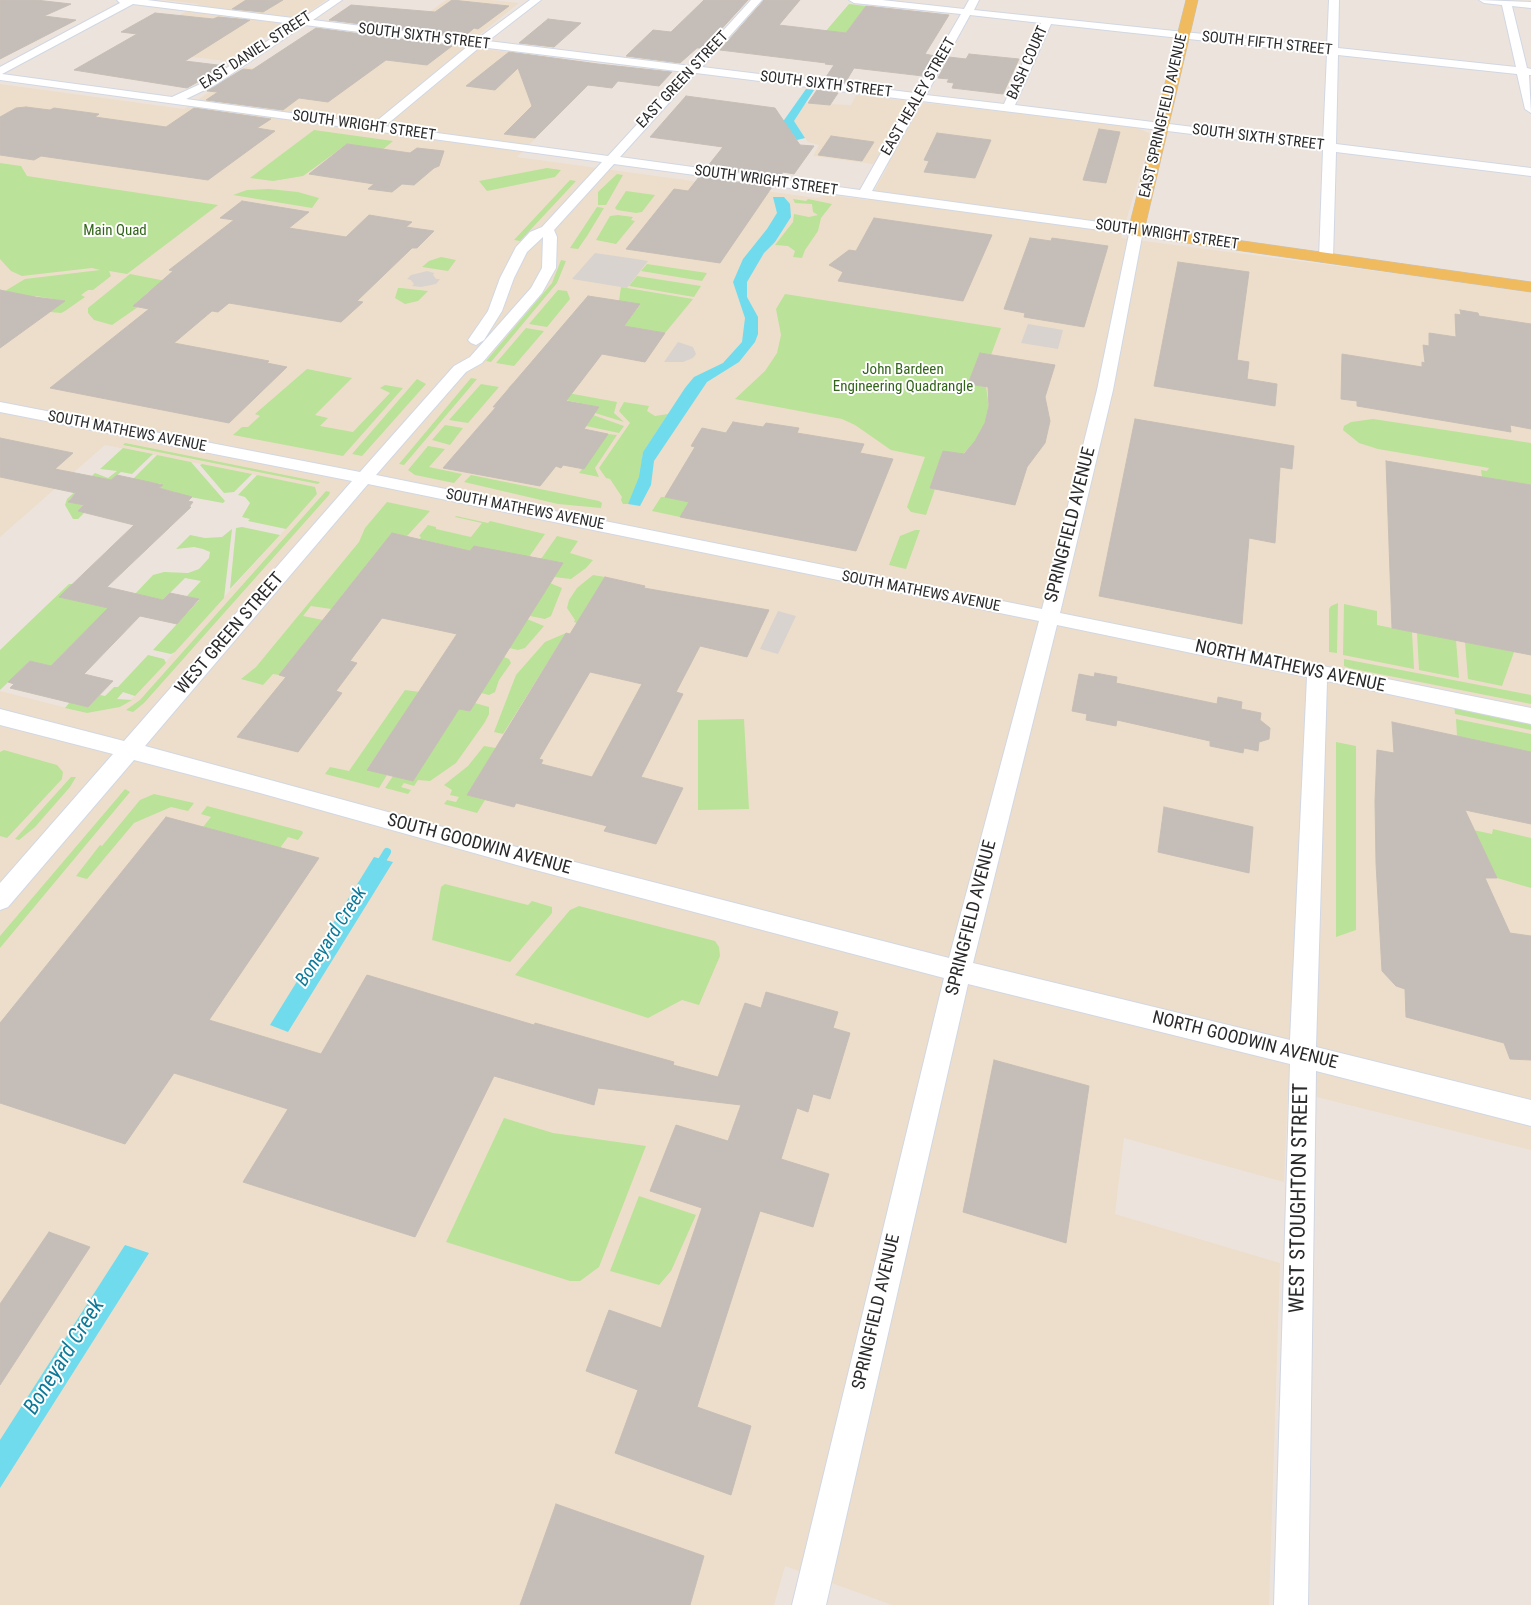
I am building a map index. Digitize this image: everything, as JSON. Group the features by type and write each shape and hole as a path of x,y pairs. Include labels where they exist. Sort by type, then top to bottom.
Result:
{"main road":[{"name":"EAST SPRINGFIELD AVENUE","path":"1136,231 1163,126 1192,0"},
{"name":"SOUTH WRIGHT STREET","path":"1136,231 1531,287"}],"street":[{"name":"SOUTH SIXTH STREET","path":"128,0 1531,172"},
{"path":"1,73 128,0"},
{"name":"EAST DANIEL STREET","path":"174,100 206,86 337,0"},
{"path":"375,128 478,43 536,0"},
{"name":"EAST GREEN STREET","path":"609,160 757,0"},
{"name":"SOUTH FIFTH STREET","path":"854,0 1526,72"},
{"name":"EAST HEALEY STREET","path":"863,195 918,96 975,0"},
{"path":"1326,259 1334,0"},
{"path":"1484,0 1531,5"},
{"path":"1506,1 1526,72 1531,110"},
{"name":"BASH COURT","path":"1008,107 1048,20"},
{"name":"SOUTH WRIGHT STREET","path":"1,73 174,100 375,128 1136,231"},
{"name":"WEST GREEN STREET","path":"460,369 463,356 490,320 512,267 522,250 535,235 547,230 609,160"},
{"name":"WEST GREEN STREET","path":"0,900 364,478 460,369 476,360 544,279 549,268 550,237 547,230"},
{"name":"SPRINGFIELD AVENUE","path":"811,1604 990,841 1028,704 1105,390 1136,231"},
{"name":"SOUTH MATHEWS AVENUE","path":"0,408 364,478 1048,618"},
{"name":"NORTH MATHEWS AVENUE","path":"1048,618 1531,716"},
{"name":"WEST STOUGHTON STREET","path":"1291,1605 1304,1055 1316,672"},
{"name":"SOUTH GOODWIN AVENUE","path":"0,717 260,784 533,860 959,970"},
{"name":"NORTH GOODWIN AVENUE","path":"959,970 1531,1112"}],"shaded area":[{"path":"164,0 326,0 305,15 286,24 288,26 250,45 226,61 159,53 139,39 199,4"},
{"path":"446,0 491,0 519,3 464,47 518,53 539,63 521,80 586,88 517,157 817,198 828,195 869,200 888,166 813,156 819,145 808,142 794,121 805,103 851,105 856,95 1136,127 1149,133 1150,140 1121,238 1531,291 1531,1150 1288,1090 1284,1182 1124,1138 1115,1214 1280,1263 1269,1605 892,1605 785,1566 774,1605 0,1605 0,691 87,713 121,707 135,696 317,494 315,487 105,445 0,537 0,84 184,109 246,67 318,77 375,37 406,29"},
{"path":"595,253 648,261 627,288 572,279"},
{"path":"427,271 434,273 433,275 436,279 440,279 436,284 421,287 412,286 414,284 411,280 407,279 411,275"},
{"path":"1028,324 1063,330 1058,349 1021,343"},
{"path":"678,342 693,347 696,354 693,358 683,362 664,362"},
{"path":"778,611 796,616 778,654 760,649"}],"green space":[{"path":"849,4 866,6 843,38 825,32"},
{"path":"314,130 393,141 375,156 347,144 303,176 273,181 250,178"},
{"name":"Main Quad","path":"0,163 21,166 27,176 218,205 127,274 109,271 111,276 93,290 88,290 81,295 85,297 65,311 61,313 50,312 64,301 36,296 32,299 5,291 25,279 100,270 92,268 22,276 11,271 0,259"},
{"path":"547,168 561,170 555,177 487,191 479,181"},
{"path":"617,174 623,175 606,205 598,205 598,192"},
{"path":"570,180 576,181 520,241 514,240"},
{"path":"269,189 298,192 319,198 312,208 233,195 247,190"},
{"path":"626,191 655,195 642,212 617,210 615,208"},
{"path":"793,199 806,201 808,199 832,204 821,218 818,231 802,258 793,257 795,251 788,246 775,245 793,222 794,214 809,217 818,215 813,212 812,204 795,203"},
{"path":"597,207 604,208 587,236 578,249 570,248"},
{"path":"610,216 633,217 631,220 635,221 616,244 596,240"},
{"path":"441,257 456,260 448,271 422,267 429,261"},
{"path":"561,260 566,261 557,283 491,362 486,361 552,283"},
{"path":"647,264 707,273 702,281 641,271"},
{"path":"130,274 166,281 148,292 133,306 138,307 112,325 94,320 88,313 88,308"},
{"path":"637,276 701,286 694,297 629,286"},
{"path":"621,287 693,299 665,333 624,326 640,305 619,301"},
{"path":"398,288 428,291 418,301 405,304 395,298"},
{"path":"558,290 567,291 570,299 547,327 529,324"},
{"name":"John Bardeen Engineering Quadrangle","path":"785,294 1001,328 991,355 980,353 968,384 986,387 989,406 985,423 975,441 963,454 943,451 930,488 935,489 926,515 911,512 907,507 925,457 891,450 855,425 842,419 735,399 765,371 777,353 781,335 776,309"},
{"path":"526,328 544,331 514,366 496,363"},
{"path":"307,369 352,378 315,415 328,418 320,426 353,432 390,393 380,388 385,385 403,388 343,456 233,435 242,427 248,427 260,416 255,414"},
{"path":"471,378 477,379 404,465 399,464"},
{"path":"417,379 426,384 362,456 352,454"},
{"path":"513,383 617,402 614,413 624,422 595,413 599,407 508,388"},
{"path":"481,384 499,387 468,423 449,420"},
{"path":"624,402 649,406 647,411 655,416 668,414 643,452 640,477 628,504 623,504 622,497 610,479 606,478 599,468 630,423 619,411"},
{"path":"593,415 624,426 619,433 586,426"},
{"path":"1373,419 1531,443 1531,485 1482,477 1481,470 1487,471 1489,468 1378,449 1359,443 1343,430 1344,426 1351,422"},
{"path":"445,425 463,428 450,445 432,440"},
{"path":"608,434 617,435 595,468 599,477 579,473"},
{"path":"125,443 320,482 318,484 123,445"},
{"path":"428,446 445,449 429,467 462,474 454,483 415,475 408,470"},
{"path":"123,448 153,454 132,474 121,472 111,480 90,480 70,499 69,502 84,505 79,510 85,512 78,519 73,519 65,505 67,499 95,473 108,478 117,471 100,469"},
{"path":"157,455 191,462 225,501 223,503 174,494 175,492 159,488 162,484 132,480"},
{"path":"200,465 252,474 234,492 224,493"},
{"path":"257,475 315,487 317,494 286,529 248,521 250,519 242,517 250,503 245,497 238,495"},
{"path":"471,475 599,501 602,503 601,508 558,504 464,482"},
{"path":"326,491 330,492 329,495 144,703 133,712 126,710 140,700"},
{"path":"661,497 689,502 680,517 652,511"},
{"path":"387,502 430,511 407,536 392,534 331,609 311,606 303,616 323,620 279,675 273,674 263,685 241,679 256,667 359,542 365,528"},
{"path":"456,516 488,523 490,521 545,534 529,557 475,546 470,551 420,539 421,537 419,536 428,525 436,527 436,529 471,537 482,523"},
{"path":"242,527 280,535 230,589 236,528"},
{"path":"232,529 224,598 175,652 171,654 153,650 199,600 187,596 201,581 185,578 163,600 135,594 153,575 164,572 188,573 199,569 209,558 210,552 194,547 176,549 190,535 205,538 222,537"},
{"path":"920,530 906,569 889,565 900,536"},
{"path":"557,536 578,541 570,553 593,560 571,579 554,577 562,563 541,559"},
{"path":"593,575 605,577 577,623 574,622 575,620 567,608 569,600 577,588"},
{"path":"550,583 562,588 551,616 545,619 530,616"},
{"path":"69,584 73,584 60,597 108,608 51,666 30,661 0,690 0,650"},
{"path":"1338,603 1337,653 1329,652 1329,609"},
{"path":"1344,604 1377,611 1377,625 1412,632 1414,669 1343,655"},
{"path":"527,619 544,626 525,648 518,650 509,648"},
{"path":"566,633 503,734 494,732 516,675 545,642"},
{"path":"1417,633 1456,640 1459,678 1419,670"},
{"path":"1465,642 1514,652 1502,686 1468,679"},
{"path":"148,655 164,659 166,663 135,696 123,692 117,699 132,700 120,707 87,713 65,708 70,702 88,707 100,695 105,696 114,687 118,687"},
{"path":"504,657 509,659 511,663 499,680 495,692 489,695 481,693"},
{"path":"1344,659 1531,695 1531,704 1349,668 1344,666"},
{"path":"405,690 420,692 367,769 387,775 379,788 325,774 330,767 349,771"},
{"path":"475,703 489,707 489,714 456,763 430,781 418,780 414,786 404,783 401,787 411,790 408,794 385,788 393,776 413,781 459,709 470,711"},
{"path":"1454,705 1531,721 1531,730 1455,714"},
{"path":"744,719 749,809 698,810 698,720"},
{"path":"1456,719 1531,734 1531,752 1457,736"},
{"path":"1336,742 1356,746 1356,930 1336,937"},
{"path":"484,746 496,748 467,795 485,800 477,813 444,804 447,800 456,802 459,797 450,795 452,790 444,785 468,766"},
{"path":"4,750 57,765 63,772 62,779 7,838 0,836 0,752"},
{"path":"71,777 76,777 70,787 35,827 19,840 15,839"},
{"path":"125,789 130,792 0,948 0,936"},
{"path":"154,794 194,803 188,811 171,807 134,823 87,879 76,876 100,845 102,846 140,800"},
{"path":"207,806 302,831 303,833 298,840 288,837 280,848 203,827 211,817 201,814"},
{"path":"1493,829 1531,838 1531,888 1497,878 1478,838 1474,837 1473,830 1492,834"},
{"path":"445,884 528,905 532,901 552,907 552,913 510,962 432,940 441,887"},
{"path":"579,906 715,941 719,947 720,956 699,1005 682,1000 648,1018 515,975 570,910"},
{"path":"504,1118 553,1133 646,1146 599,1267 580,1281 570,1281 446,1242"},
{"path":"639,1196 696,1215 671,1271 659,1285 610,1271"}],"water":[{"path":"806,89 814,90 794,121 805,138 797,140 782,123"},
{"path":"773,197 784,197 790,204 791,217 775,242 764,253 747,282 747,297 758,317 758,334 755,342 739,362 707,382 654,461 651,485 640,506 628,504 639,477 643,452 685,388 694,377 723,363 742,342 745,318 733,282 743,259 777,213"},
{"path":"374,857 393,862 288,1032 270,1025"},
{"path":"125,1245 149,1253 0,1488 0,1440"}],"building":[{"path":"0,0 36,0 71,4 44,16 76,20 0,59"},
{"path":"246,0 283,0 263,12 232,9"},
{"path":"452,0 509,6 478,29 474,28 464,37 329,20 351,5 435,12"},
{"path":"704,0 748,0 704,48 697,48 680,63 626,56 653,30 671,32"},
{"path":"764,0 800,0 779,25 846,33 866,6 949,15 925,54 935,56 923,76 854,68 845,83 824,80 834,65 720,50"},
{"path":"155,13 213,19 218,17 250,20 185,61 226,66 187,88 74,70 137,34 121,32"},
{"path":"548,19 581,23 554,47 519,43"},
{"path":"316,28 452,46 427,65 386,60 328,102 299,98 283,110 206,100 218,92 207,91 243,69 252,70"},
{"path":"509,52 672,72 659,86 618,81 612,88 588,85 535,138 504,134 532,106 518,68 495,90 466,86"},
{"path":"969,54 1019,59 1003,94 952,88 954,83 947,82 949,79 938,78 949,57 966,59"},
{"path":"817,90 838,93 830,105 808,103"},
{"path":"686,96 775,108 800,145 814,146 794,174 783,172 780,177 707,167 723,147 650,137"},
{"path":"26,107 50,110 54,108 99,114 95,117 166,127 194,108 271,119 257,128 275,131 208,180 41,156 34,160 0,155 0,117 16,108"},
{"path":"1099,129 1120,132 1106,183 1083,180"},
{"path":"937,133 991,140 975,178 924,172 929,161 924,160"},
{"path":"831,136 874,142 862,161 818,155"},
{"path":"347,144 410,153 417,148 444,151 439,166 414,185 402,184 392,192 368,189 374,184 309,174"},
{"path":"699,177 772,187 720,263 626,249 674,189 688,191"},
{"path":"242,201 309,212 289,228 346,237 369,215 412,222 406,227 434,231 417,248 412,248 357,301 363,302 341,322 229,303 218,312 212,311 174,343 269,361 267,363 287,367 229,423 50,388 149,309 133,306 173,271 169,270 234,220 220,218"},
{"path":"874,218 992,235 963,301 838,281 843,272 829,265 849,250 856,251"},
{"path":"1030,238 1051,241 1052,238 1108,246 1084,327 1024,317 1025,313 1004,309"},
{"path":"1178,262 1249,272 1237,360 1249,362 1247,379 1277,384 1275,406 1154,386"},
{"path":"0,290 35,297 65,301 0,348"},
{"path":"588,296 640,304 624,326 665,333 645,362 602,354 566,401 599,407 584,429 608,434 584,469 563,465 561,468 556,466 540,486 443,468 496,407 493,407"},
{"path":"1460,310 1478,313 1479,316 1531,324 1531,429 1510,425 1511,432 1357,406 1357,401 1341,399 1342,354 1422,367 1422,362 1425,363 1423,345 1429,346 1429,333 1456,337 1455,314 1461,315"},
{"path":"980,353 1055,365 1045,397 1050,421 1045,443 1027,467 1015,505 930,488 943,451 964,454 975,441 985,423 989,406 988,387 968,384"},
{"path":"1135,419 1294,446 1292,469 1280,467 1275,543 1249,538 1242,624 1099,596"},
{"path":"733,422 763,427 766,423 799,428 797,433 864,444 860,453 893,459 856,551 680,517 689,502 665,497 695,447 691,446 702,428 726,433"},
{"path":"0,438 73,453 55,469 111,480 117,475 163,485 159,488 192,497 188,501 193,502 189,507 191,507 107,587 163,600 170,593 199,599 177,624 140,616 84,674 113,681 88,707 10,688 14,684 8,682 30,661 51,666 108,608 59,597 134,525 78,511 84,505 68,502 76,493 0,477"},
{"path":"1386,461 1531,485 1531,655 1392,628"},
{"path":"392,533 470,551 474,546 563,563 470,711 459,709 413,781 367,770 457,634 382,618 350,661 357,663 336,691 342,693 298,752 237,737 286,677 279,675"},
{"path":"605,577 645,586 644,588 769,610 747,657 700,646 676,692 683,694 641,777 683,788 656,844 604,831 607,826 516,803 514,807 467,795 566,633 570,634","holes":["590,672 642,684 592,777 541,764 543,760 539,759"]},
{"path":"1095,673 1117,677 1116,683 1217,704 1218,697 1242,702 1241,709 1261,713 1260,720 1270,728 1269,739 1259,742 1258,751 1244,748 1243,753 1210,746 1210,741 1117,720 1116,726 1086,720 1087,714 1072,711 1079,674 1094,677"},
{"path":"1392,722 1531,752 1531,824 1465,810 1497,878 1485,878 1510,933 1531,936 1531,1060 1510,1059 1504,1043 1406,1017 1405,989 1396,986 1382,971 1376,863 1375,801 1377,750 1394,753"},
{"path":"1164,807 1253,827 1249,873 1158,852"},
{"path":"166,817 319,858 209,1020 321,1054 367,975 534,1025 535,1023 674,1062 673,1065 718,1077 745,1003 761,1008 766,992 838,1012 833,1028 850,1033 830,1099 813,1094 808,1112 797,1108 781,1159 829,1174 813,1227 760,1211 697,1407 751,1426 731,1495 615,1453 638,1390 586,1371 609,1310 661,1328 702,1208 650,1191 676,1125 728,1141 741,1105 598,1088 594,1105 494,1076 415,1237 243,1182 288,1109 174,1073 125,1144 0,1103 0,1023"},
{"path":"994,1060 1089,1086 1066,1243 963,1212"},
{"path":"49,1232 90,1247 0,1385 0,1304"},
{"path":"556,1504 704,1556 690,1605 520,1605"}],"waterway":[{"name":"Boneyard Creek","path":"378,867 387,852"}]}
